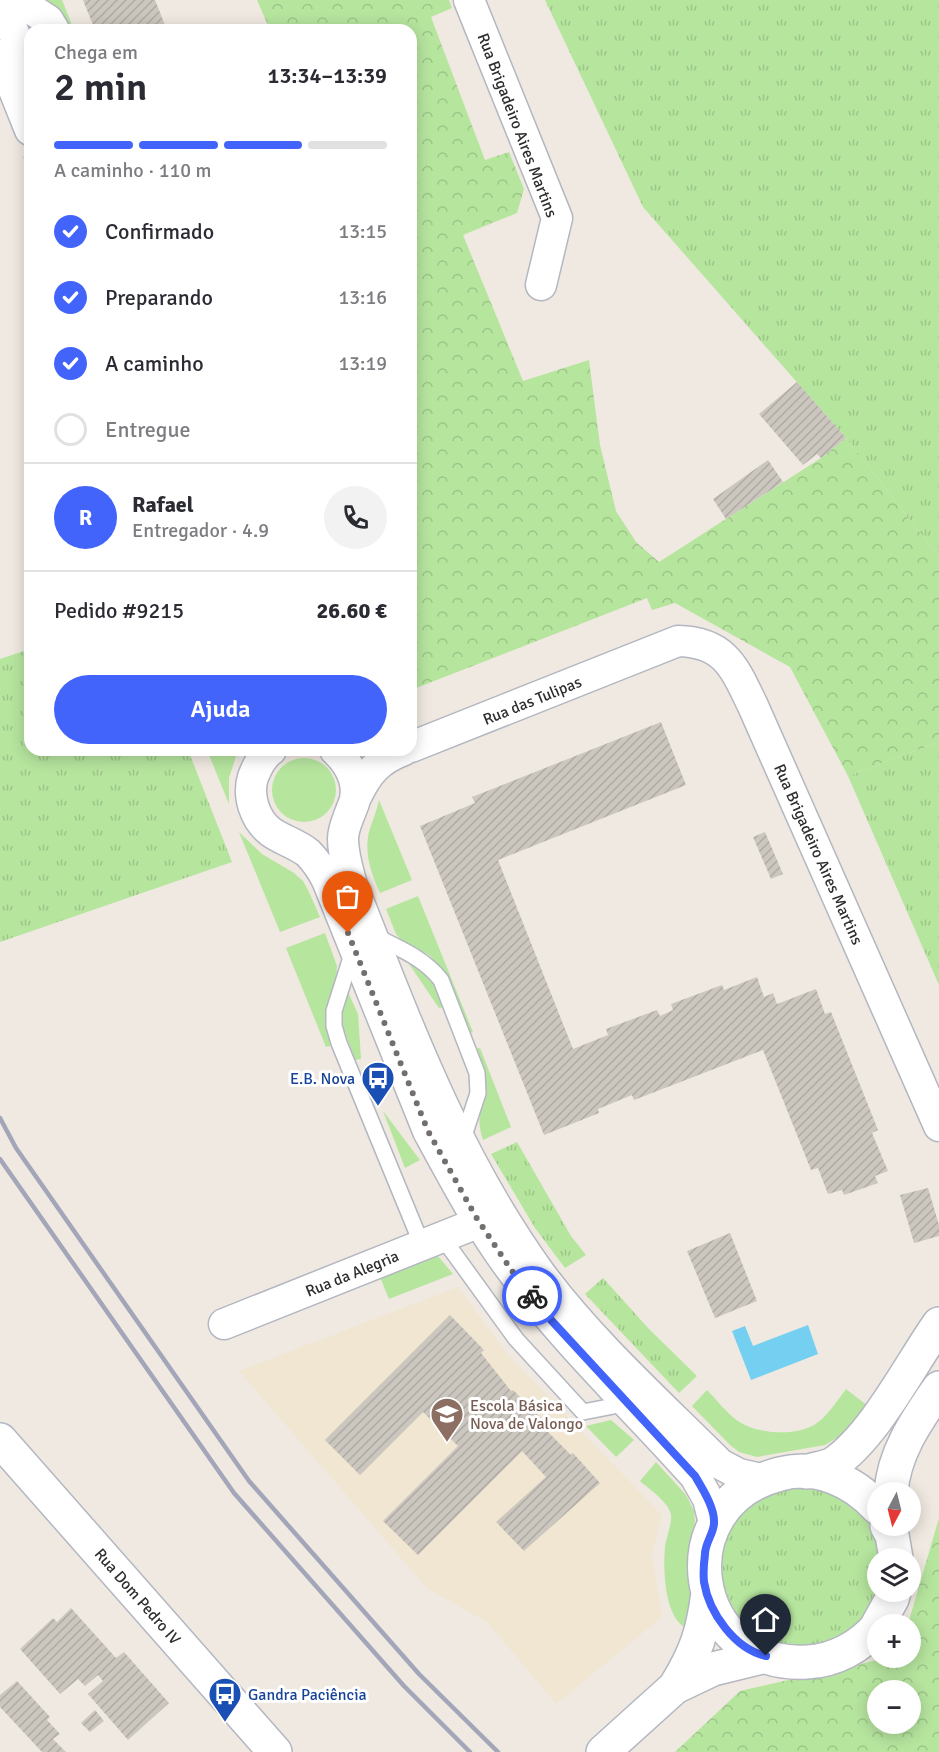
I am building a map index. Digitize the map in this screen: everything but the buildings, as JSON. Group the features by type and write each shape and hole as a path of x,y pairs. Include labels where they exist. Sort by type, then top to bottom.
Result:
{"main road":[{"path":"806,1472 831,1465 849,1451 865,1433 939,1324"},
{"path":"893,1482 899,1455 911,1428 939,1388"},
{"name":"Rua Dom Pedro IV","path":"0,1440 275,1752"},
{"path":"867,1503 853,1485 823,1473 791,1471 761,1479 735,1496 714,1522 705,1550 704,1582 714,1611 733,1637 759,1655 789,1663 822,1662 852,1649 867,1635"},
{"path":"675,1687 698,1644 705,1620 708,1593"},
{"path":"603,1752 675,1687 713,1670 766,1656"}],"street":[{"path":"1,0 24,59"},
{"path":"17,0 48,20 50,24"},
{"name":"Rua Brigadeiro Aires Martins","path":"470,0 557,218 541,285"},
{"path":"1,58 24,115"},
{"name":"Rua Brigadeiro Aires Martins","path":"652,651 678,641 690,641 707,646 721,654 734,667 939,1126"},
{"name":"Rua das Tulipas","path":"417,745 652,651"},
{"path":"264,756 256,768 251,784 252,802 259,818 270,832 307,852 318,865 363,942 413,1039 441,1104 462,1145 512,1232 543,1277 579,1321 720,1464 739,1474 761,1479"},
{"path":"342,756 353,774 356,785 343,838 363,942 428,1131 480,1222 512,1271 551,1320 695,1476 708,1499 714,1522"},
{"path":"285,840 302,843 318,841 333,834 351,809 365,778 377,764 393,756"},
{"name":"Rua da Alegria","path":"224,1324 480,1222"}],"lane":[{"path":"462,1145 478,1093 477,1073 441,980 421,959 363,942 334,1011 334,1026 339,1043 432,1241 516,1339 583,1412 629,1403"}],"shaded area":[{"name":"Escola Básica Nova de Valongo","path":"458,1287 508,1355 662,1515 652,1554 662,1617 556,1704 488,1623 427,1588 239,1371"}],"green space":[{"path":"32,0 62,0 72,24 58,24"},
{"path":"257,0 449,0 452,8 431,17 485,160 509,152 524,189 517,213 463,235 523,381 589,360 600,445 616,511 636,542 659,562 821,458 846,438 939,557 939,742 848,776 790,667 675,603 652,610 647,598 417,688 417,24 267,24"},
{"path":"545,0 939,0 939,557 846,438 643,207"},
{"path":"24,651 24,756 190,756 232,862 0,942 0,659"},
{"path":"939,742 939,985 848,776"},
{"path":"209,756 236,756 229,778 229,804"},
{"path":"304,758 316,760 327,767 334,778 336,790 334,802 327,813 316,820 304,822 292,820 281,813 274,802 272,790 274,778 281,767 292,760"},
{"path":"379,800 412,880 380,893 371,871 367,848 369,832"},
{"path":"239,832 262,854 303,881 320,917 280,932"},
{"path":"418,896 473,1032 470,1033 444,971 429,955 402,941 396,934 386,909"},
{"path":"325,933 337,966 336,981 326,1013 334,1045 326,1047 286,948"},
{"path":"407,961 421,967 431,978 444,1007 439,1008"},
{"path":"347,990 358,1014 361,1059 355,1060 341,1021"},
{"path":"480,1048 511,1127 483,1140 479,1121 485,1077 475,1049"},
{"path":"383,1111 420,1160 405,1168"},
{"path":"517,1142 571,1236 586,1255 565,1268 535,1228 491,1154"},
{"path":"437,1255 453,1274 389,1299 380,1277"},
{"path":"603,1278 649,1329 697,1376 679,1393 585,1294"},
{"path":"846,1389 868,1406 840,1436 825,1445 757,1457 739,1452 730,1445 692,1406 707,1390 727,1412 741,1423 758,1430 788,1432 806,1429 819,1422"},
{"path":"611,1420 634,1440 616,1457 586,1426"},
{"path":"656,1462 686,1495 694,1511 695,1521 687,1563 691,1603 688,1629 680,1624 674,1615 665,1580 664,1556 670,1527 670,1510 640,1481"},
{"path":"806,1485 835,1493 854,1503 867,1516 867,1536 877,1536 881,1548 867,1548 867,1602 873,1602 865,1618 851,1632 828,1644 788,1646 763,1638 741,1619 726,1592 722,1563 729,1534 751,1504 770,1493"},
{"path":"939,1518 939,1752 675,1752 740,1691 867,1662 867,1668 921,1668 921,1614 911,1614 914,1602 921,1602 921,1580"}],"water":[{"path":"808,1325 818,1354 751,1380 732,1331 745,1326 753,1346"}],"railway":[{"path":"0,1118 16,1148 249,1481 419,1674 498,1752"},
{"path":"0,1159 234,1493 404,1686 470,1752"}],"way so far":[{"path":"348,933 428,1131 476,1217 512,1271 532,1296"}],"place":[{"name":"E.B. Nova","path":"378,1107"},
{"name":"Escola Básica Nova de Valongo","path":"447,1443"},
{"name":"Gandra Paciência","path":"225,1723"}],"route":[{"path":"532,1296 551,1320 695,1476 708,1499 714,1522 705,1550 704,1566 704,1582 714,1611 733,1637 759,1655 766,1656"}]}
